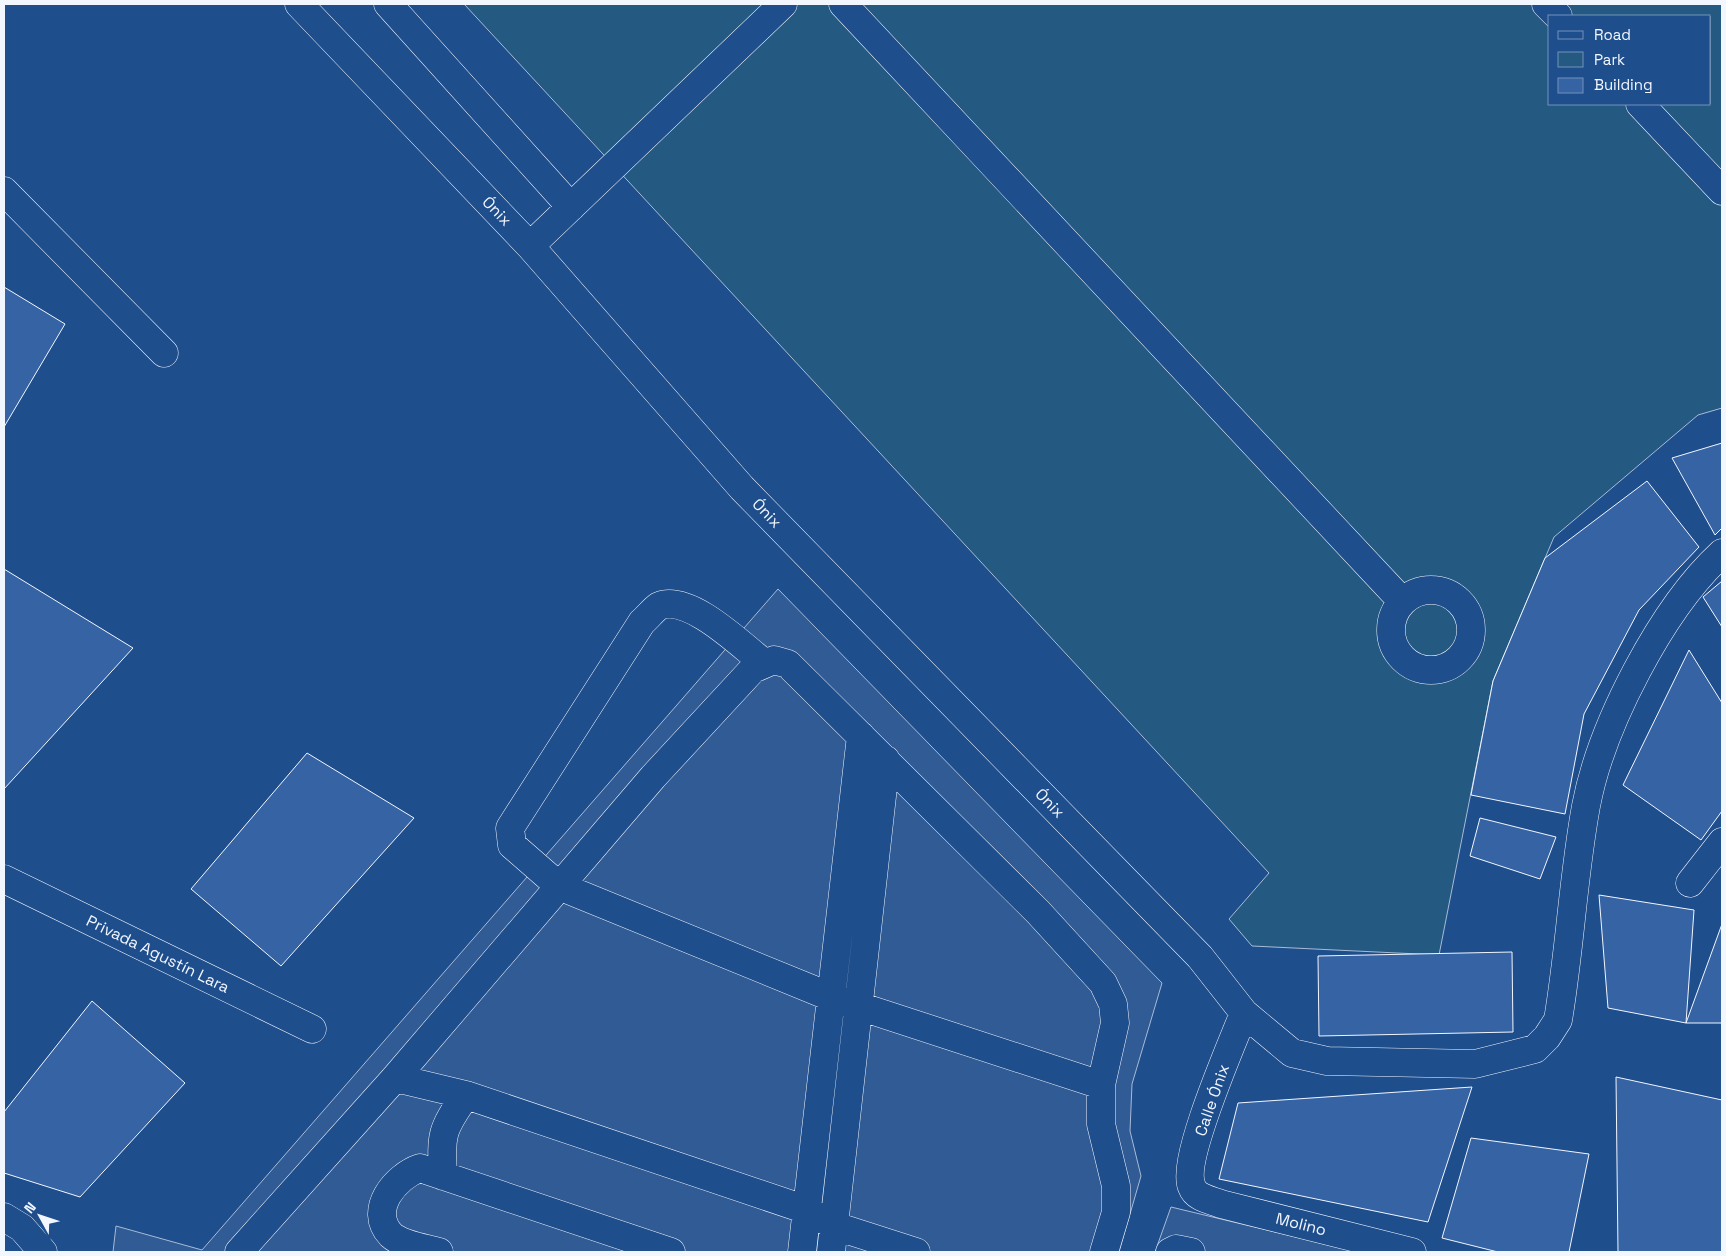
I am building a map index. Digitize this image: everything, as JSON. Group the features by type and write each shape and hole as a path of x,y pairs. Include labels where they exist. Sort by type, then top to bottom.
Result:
{"street":[{"name":"Ónix","path":"299,4 530,246 742,488 1200,957 1244,1013 1292,1053 1327,1061 1475,1064 1535,1049 1547,1037 1558,1020 1586,805 1607,732 1654,640 1703,571 1722,554"},
{"path":"388,4 571,207"},
{"path":"530,246 783,4"},
{"path":"843,4 1402,601"},
{"path":"1546,4 1557,15"},
{"path":"1641,105 1722,190"},
{"path":"4,191 164,353"},
{"path":"764,663 701,614 680,604 659,606 642,622 510,828 512,845 559,886 831,997 1101,1084"},
{"path":"239,1252 396,1078 653,776 753,669 774,660 788,664 886,760 1038,912 1087,963 1103,983 1113,1004 1115,1023 1101,1084 1101,1124 1116,1186 1116,1212 1104,1252"},
{"path":"802,1252 861,736"},
{"path":"833,1239 842,1143 860,1005 874,858 886,760"},
{"path":"1690,883 1722,842"},
{"path":"849,849 874,858"},
{"name":"Privada Agustín Lara","path":"4,879 312,1029"},
{"path":"839,922 867,932"},
{"name":"Calle Ónix","path":"1192,1189 1189,1179 1191,1164 1204,1119 1244,1013"},
{"path":"823,1068 850,1078"},
{"path":"396,1078 466,1095 807,1210 833,1239 916,1252"},
{"path":"443,1176 441,1140 449,1118 466,1095"},
{"path":"816,1135 842,1143"},
{"path":"438,1252 399,1240 391,1234 384,1223 383,1206 388,1192 401,1178 411,1171 420,1168 671,1252"},
{"name":"Molino","path":"1192,1189 1200,1196 1221,1204 1412,1252"},
{"path":"4,1217 22,1228 43,1252"},
{"path":"1170,1252 1176,1248 1191,1252"}],"green space":[{"path":"464,4 1722,4 1722,408 1698,415 1554,537 1493,681 1439,955 1252,946 1229,919 1269,873"}],"shaded area":[{"path":"778,589 1162,983 1132,1084 1130,1131 1141,1176 1119,1252 113,1252 116,1226 202,1250"},
{"path":"1171,1207 1358,1252 1155,1252"}],"building":[{"path":"4,287 65,324 4,427"},
{"path":"1722,443 1722,528 1715,535 1672,458"},
{"path":"1647,481 1699,547 1639,610 1584,714 1565,814 1471,795 1493,681 1545,558"},
{"path":"4,569 133,648 4,789"},
{"path":"1722,581 1722,627 1703,597"},
{"path":"1689,650 1722,703 1722,811 1701,840 1623,785"},
{"path":"307,753 414,818 281,966 191,889"},
{"path":"1480,818 1556,837 1540,879 1470,856"},
{"path":"1599,895 1694,910 1686,1023 1608,1008"},
{"path":"1722,924 1722,1023 1686,1023"},
{"path":"1512,952 1513,1032 1319,1036 1318,956"},
{"path":"92,1001 185,1083 80,1197 4,1173 4,1112"},
{"path":"1616,1077 1722,1100 1722,1252 1618,1252"},
{"path":"1472,1087 1428,1222 1219,1179 1238,1103"},
{"path":"1471,1138 1589,1154 1569,1252 1498,1252 1442,1238"}]}
